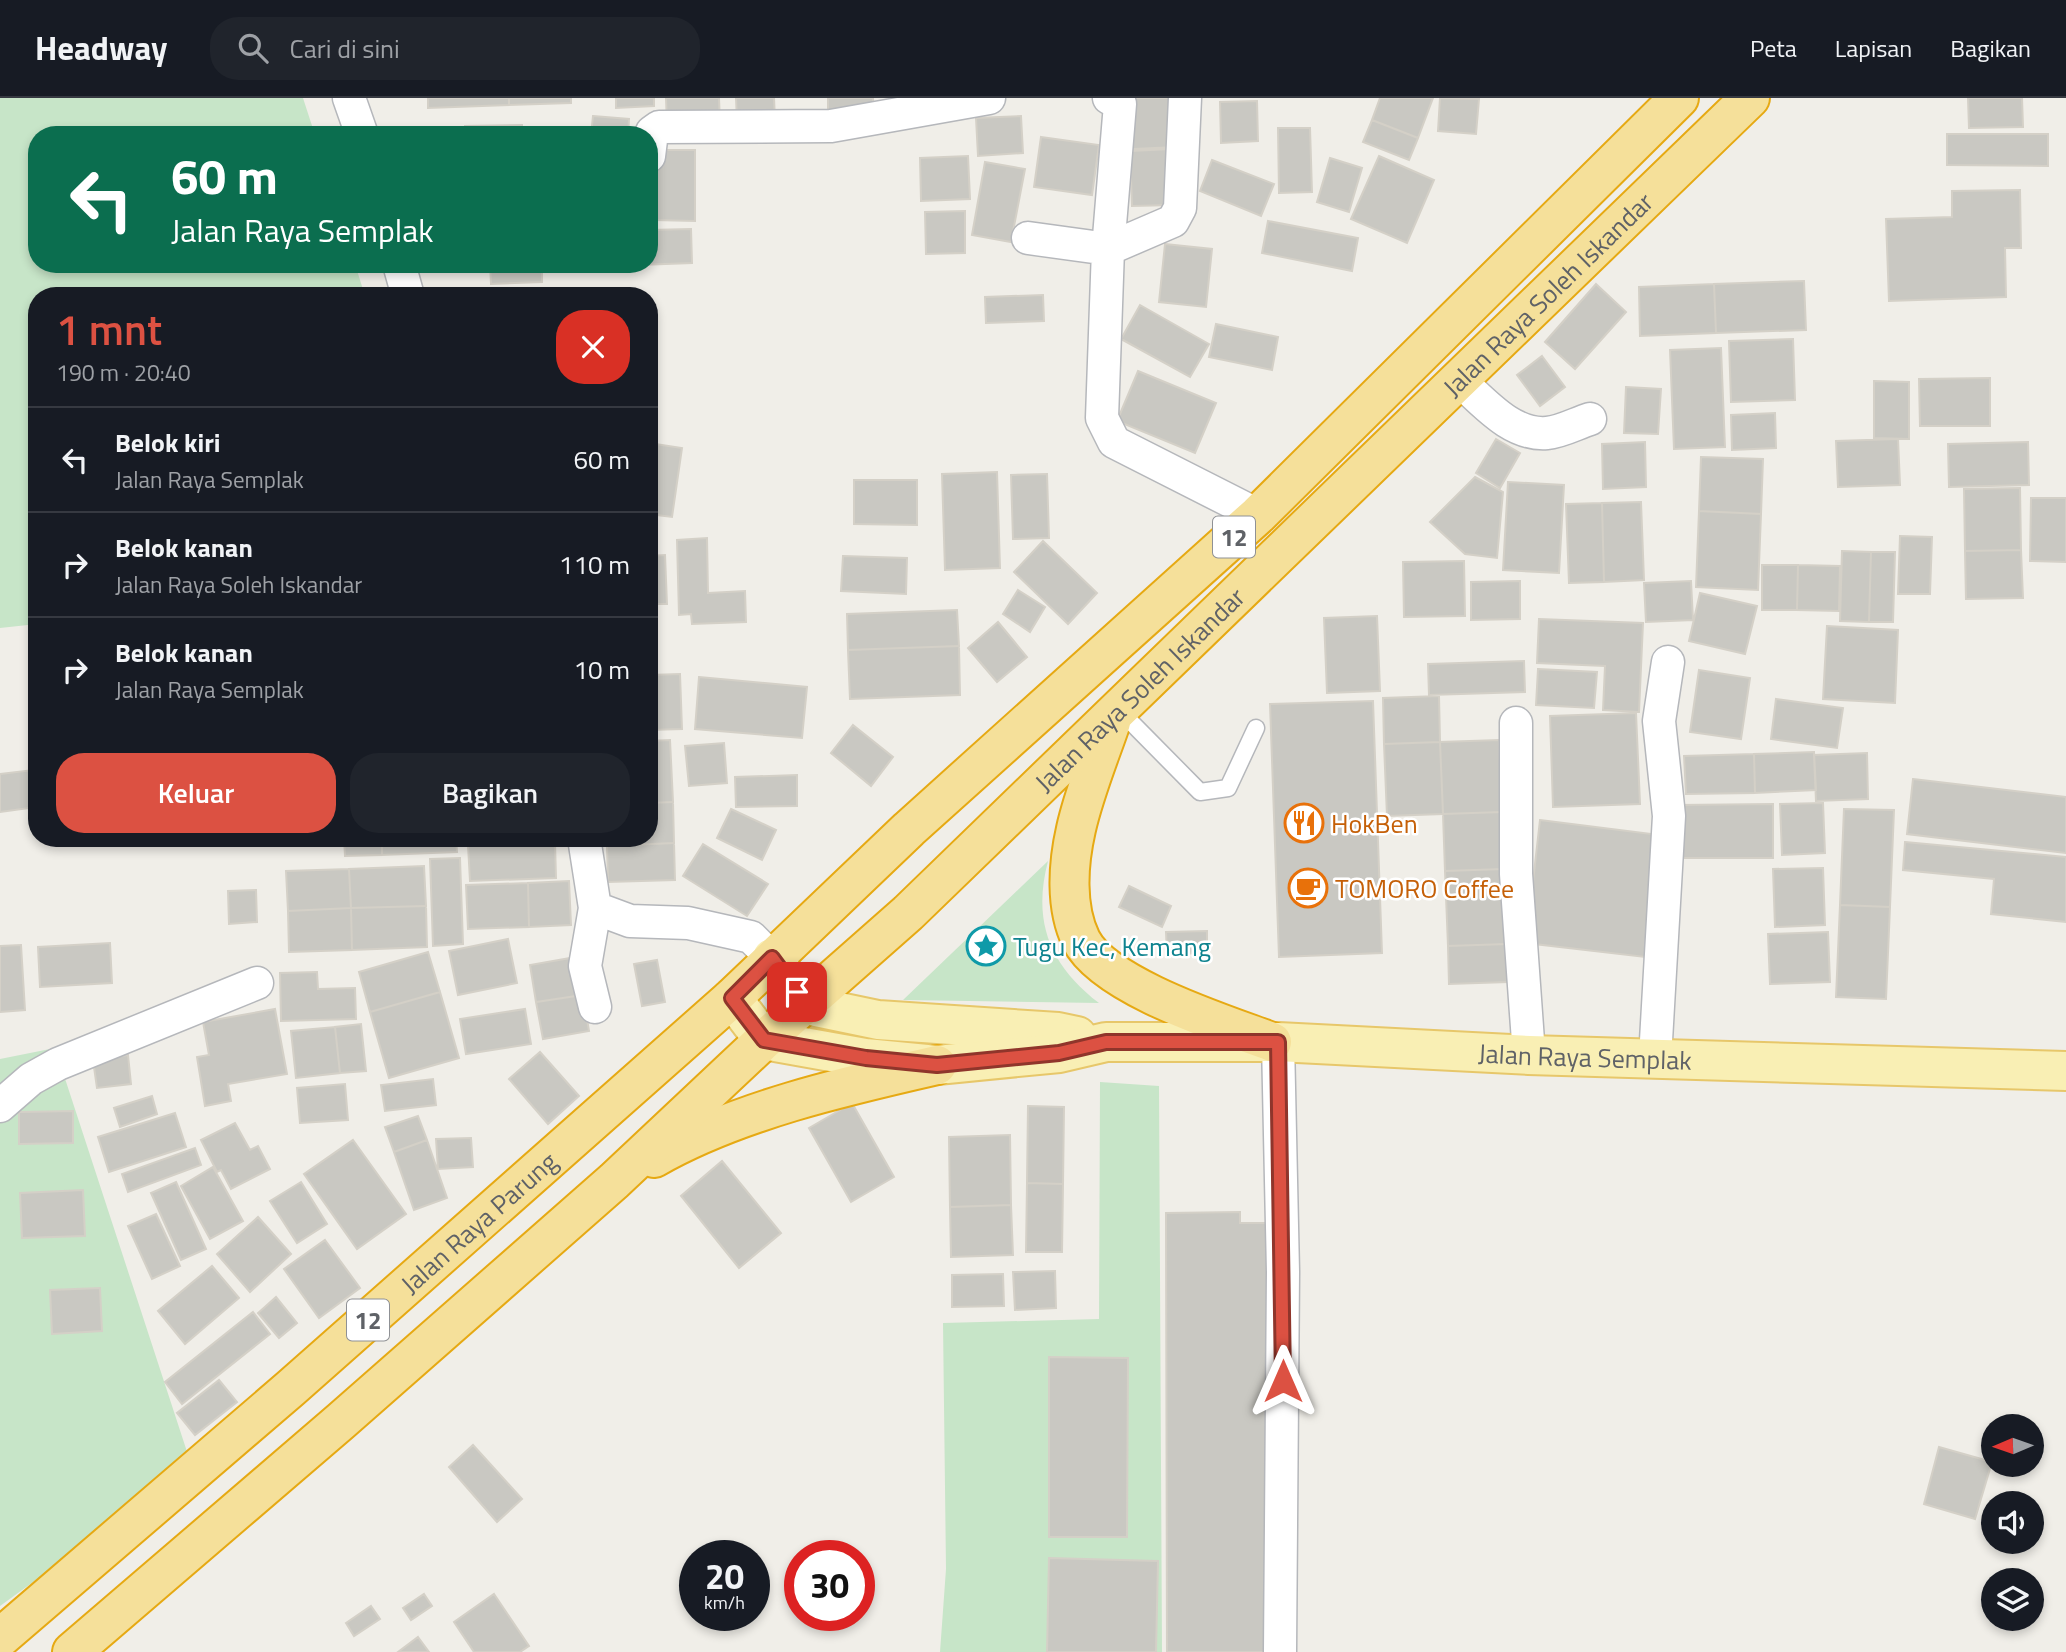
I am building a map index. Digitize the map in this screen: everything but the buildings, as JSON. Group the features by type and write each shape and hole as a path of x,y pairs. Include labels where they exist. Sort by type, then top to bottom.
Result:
{"highway":[{"name":"Jalan Raya Soleh Iskandar","path":"764,1040 908,913 1750,98"},
{"name":"Jalan Raya Soleh Iskandar","path":"732,998 909,829 1258,515 1678,99"},
{"path":"1678,99 1709,137"},
{"path":"1116,713 1076,829 1069,879 1072,912 1082,942 1114,973 1162,1000 1275,1042"},
{"name":"Jalan Raya Parung","path":"0,1637 291,1388 732,998"},
{"name":"12","path":"72,1652 614,1181 764,1040"},
{"name":"12","path":"614,1181 679,1144 769,1111 838,1088 937,1065"}],"main road":[{"path":"772,958 806,1005"},
{"path":"732,998 764,1040"},
{"name":"Jalan Raya Semplak","path":"806,1005 878,1020 1058,1032 1106,1042 1275,1042 1529,1055 2066,1071"},
{"name":"Jalan Raya Semplak","path":"764,1040 866,1058 937,1065 1059,1053 1106,1042"}],"street":[{"path":"349,98 359,126"},
{"path":"658,128 831,126 989,98"},
{"path":"1109,98 1120,104 1108,249 1102,418 1114,442 1258,515"},
{"path":"1028,238 1108,249 1173,221 1180,208 1185,98"},
{"path":"1459,380 1509,423 1526,430 1547,433 1590,419"},
{"path":"1655,1058 1669,816 1659,721 1668,662"},
{"path":"1516,723 1516,874 1529,1055"},
{"path":"585,847 595,908 585,966 595,1007"},
{"path":"595,908 630,921 688,923 751,937 772,958"},
{"path":"0,1106 31,1079 58,1064 257,983"},
{"path":"1275,1042 1283,1272 1280,1652"}],"lane":[{"path":"1116,713 1200,792 1228,788 1256,728"}],"green space":[{"path":"0,98 303,98 312,126 28,126 28,273 358,273 362,287 28,287 28,625 0,628"},
{"path":"1048,861 1042,904 1049,941 1068,973 1099,1003 903,1000"},
{"path":"55,1048 192,1467 0,1606 0,1059"},
{"path":"1100,1082 1159,1086 1162,1652 940,1652 946,1569 943,1323 1099,1319"}],"place":[{"name":"HokBen","path":"1304,823"},
{"name":"TOMORO Coffee","path":"1308,888"},
{"name":"Tugu Kec, Kemang","path":"986,946"}],"route":[{"path":"797,992 772,958 732,998 764,1040 866,1058 937,1065 1059,1053 1106,1042 1278,1042 1283,1381"}]}
